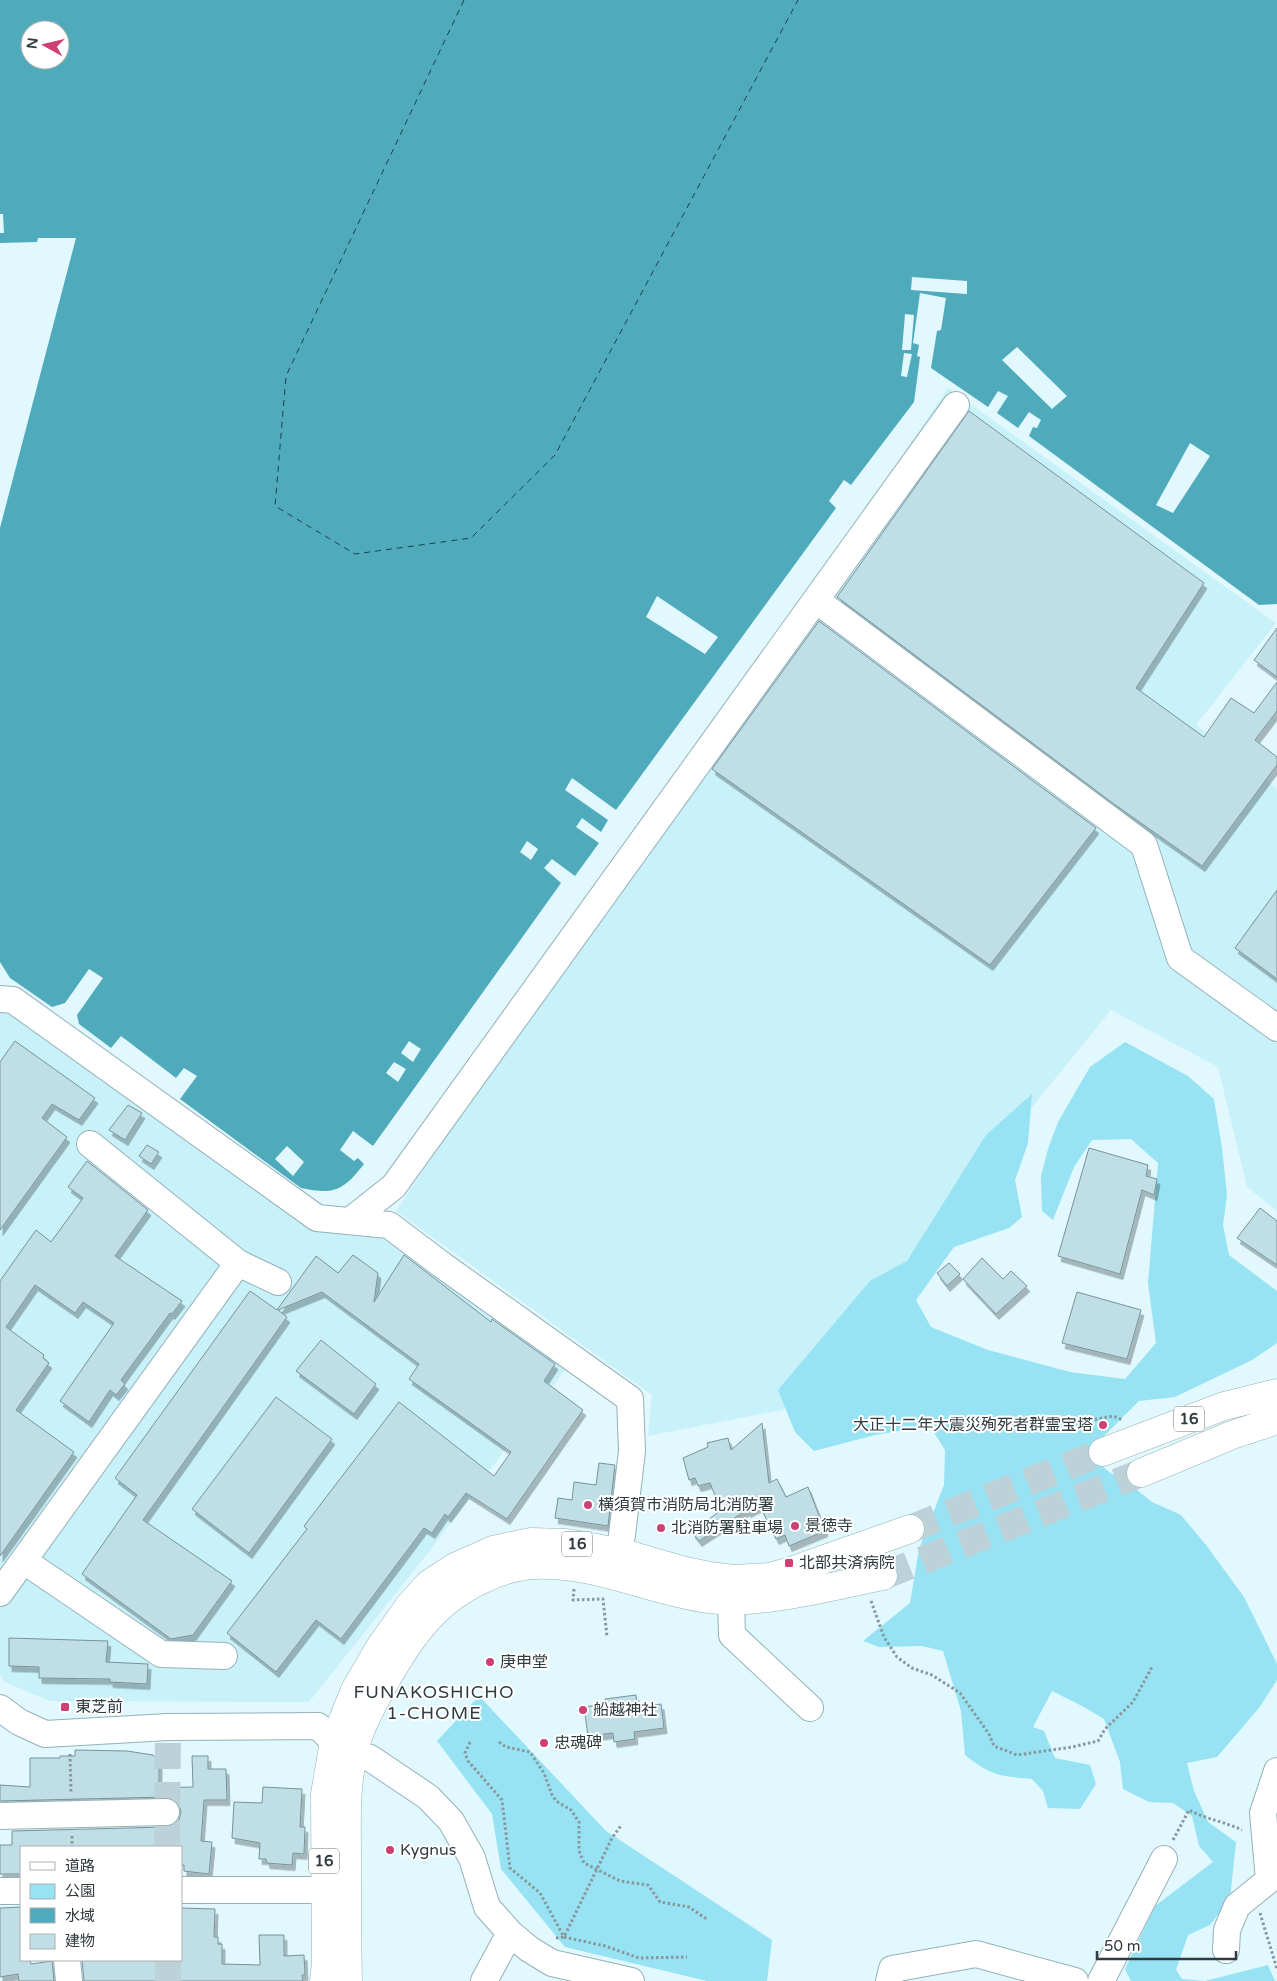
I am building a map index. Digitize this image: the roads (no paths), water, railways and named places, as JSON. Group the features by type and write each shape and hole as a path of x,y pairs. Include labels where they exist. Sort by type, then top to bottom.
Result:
{"highway":[{"name":"16","path":"1103,1452 1224,1406 1277,1393"},
{"name":"16","path":"1202,1414 1213,1444"},
{"name":"16","path":"1141,1472 1277,1420"},
{"name":"16","path":"324,1981 326,1964 324,1890 325,1794 344,1748 355,1690 380,1647 409,1606 429,1584 455,1567 493,1550 531,1542 567,1543 708,1599 910,1529"},
{"name":"16","path":"733,1589 767,1597 883,1576"},
{"name":"16","path":"344,1748 347,1797 348,1981"}],"street":[{"path":"350,1221 394,1186 956,405"},
{"path":"816,600 1144,845 1180,958 1277,1028"},
{"path":"0,999 13,1000 318,1218 389,1225 630,1399 632,1450 617,1563"},
{"path":"90,1144 238,1263 278,1282"},
{"path":"0,1593 238,1263"},
{"path":"24,1561 161,1654 224,1656"},
{"path":"733,1589 732,1635 810,1708"},
{"path":"0,1708 19,1722 45,1734 168,1727 318,1726 344,1748 370,1758 428,1797 451,1821 472,1858 488,1907 510,1933 528,1949 552,1963 631,1981"},
{"path":"1226,1950 1227,1930 1237,1906 1269,1880 1263,1813 1277,1772"},
{"path":"0,1816 166,1812"},
{"path":"1101,1981 1164,1859"},
{"path":"182,1890 324,1890"},
{"path":"0,1891 20,1891"},
{"path":"484,1981 510,1933"},
{"path":"890,1981 892,1969 976,1954 1075,1981"},
{"path":"67,1961 69,1981"}],"water":[{"path":"0,0 1277,0 1277,604 1259,605 1029,436 1033,427 1037,428 1041,420 1029,412 1018,428 997,413 1008,396 998,391 988,407 931,368 937,331 941,330 946,298 920,293 913,343 919,345 917,356 920,357 914,402 851,485 844,480 829,501 836,508 616,810 572,778 565,790 608,820 601,832 582,818 576,827 599,843 575,876 552,859 544,868 561,883 373,1146 353,1131 340,1150 354,1161 358,1158 364,1164 357,1173 344,1185 330,1191 301,1188 180,1099 197,1076 184,1068 176,1078 121,1036 111,1048 79,1024 77,1015 103,978 89,969 65,1003 52,1007 10,978 0,962 0,528 76,238 38,238 37,242 0,243 0,233 4,233 3,214 0,214","holes":["912,277 967,281 967,294 911,290","905,314 914,315 911,350 902,350","1017,347 1067,396 1052,409 1002,360","904,353 912,354 907,377 901,376","1190,443 1210,456 1173,513 1156,505","657,596 718,637 705,654 646,617","527,841 538,849 531,860 520,852","409,1041 421,1049 413,1062 401,1053","394,1062 406,1069 398,1082 386,1073","287,1146 304,1162 293,1176 275,1159"]}],"tunnel":[{"path":"910,1529 1103,1452"},
{"path":"883,1576 1141,1473"},
{"path":"167,1846 168,1727"},
{"path":"168,1961 168,1981"}],"place":[{"name":"大正十二年大震災殉死者群霊宝塔","path":"1103,1425"},
{"name":"横須賀市消防局北消防署","path":"588,1505"},
{"name":"景徳寺","path":"795,1526"},
{"name":"北消防署駐車場","path":"661,1528"},
{"name":"北部共済病院","path":"789,1563"},
{"name":"庚申堂","path":"490,1662"},
{"name":"東芝前","path":"65,1707"},
{"name":"船越神社","path":"583,1710"},
{"name":"忠魂碑","path":"544,1743"},
{"name":"Kygnus","path":"390,1850"}],"district":[{"name":"FUNAKOSHICHO 1-CHOME","path":"434,1702"}]}
